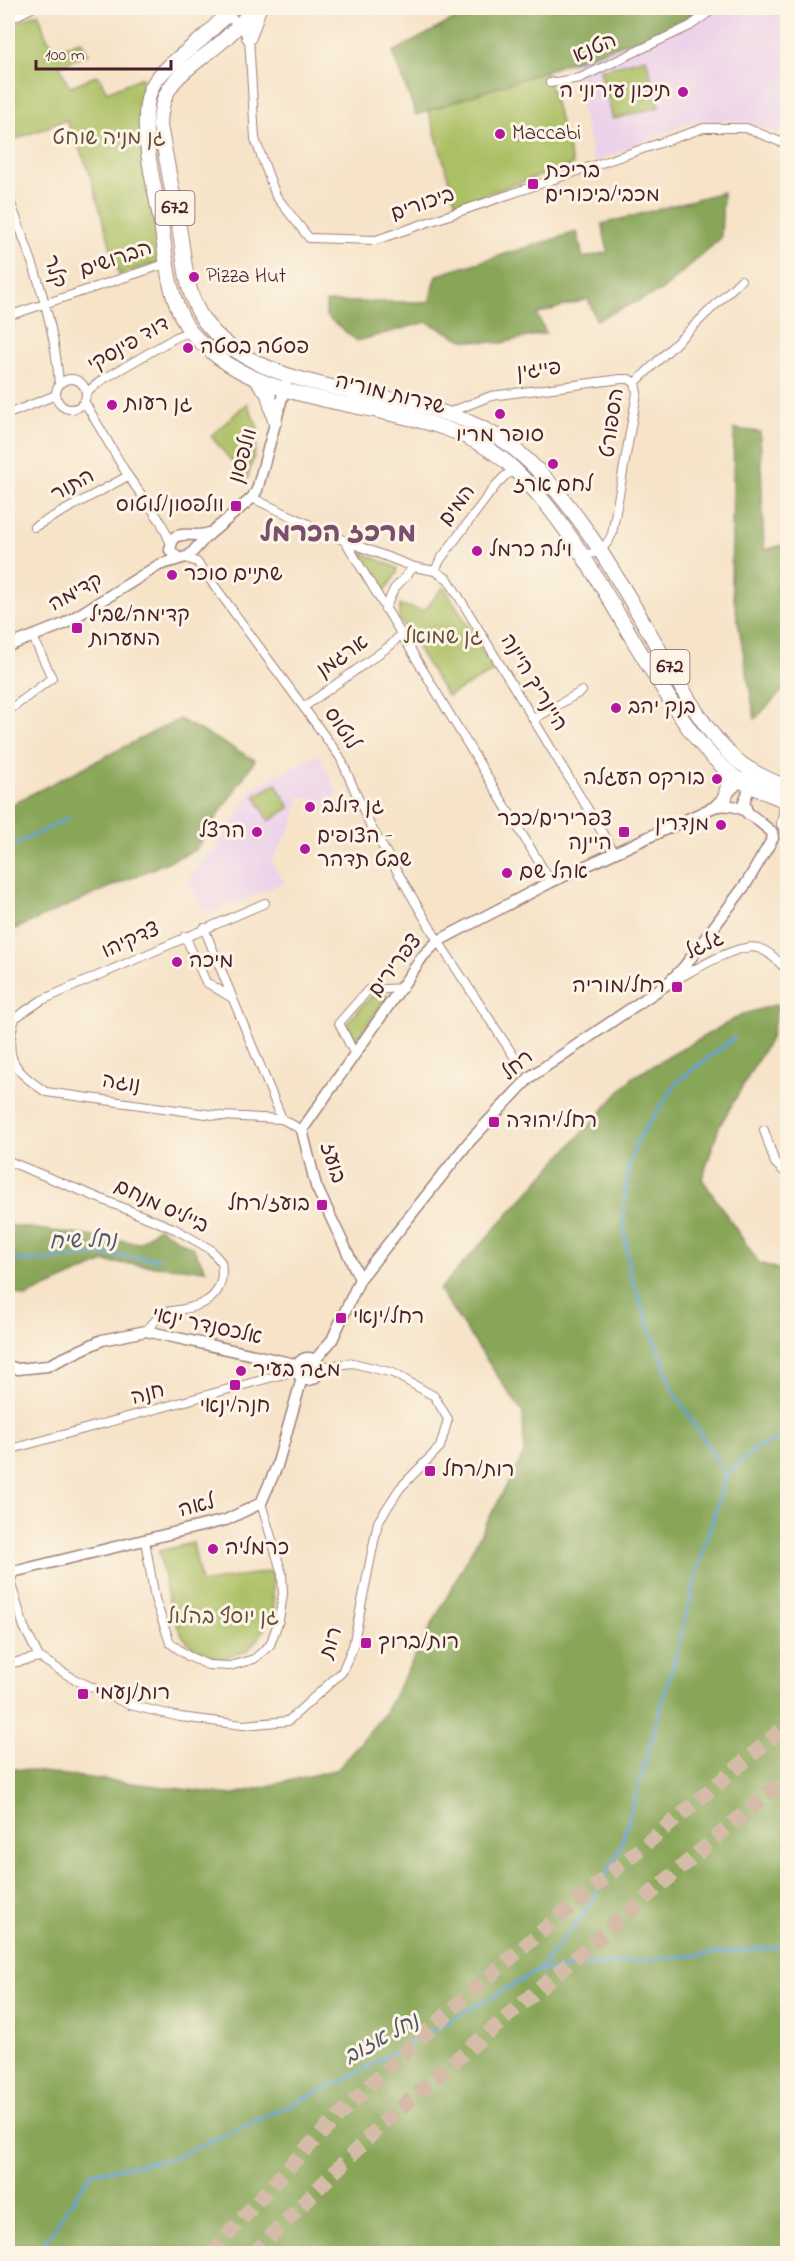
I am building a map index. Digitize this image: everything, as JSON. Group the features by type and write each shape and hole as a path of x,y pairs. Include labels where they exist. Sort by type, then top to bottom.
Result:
{"main road":[{"name":"שדרות מוריה","path":"232,8 166,69 156,81 150,94 147,133 173,297 192,335 231,366 254,378 285,390 435,426 479,445 515,470 579,550 680,716 704,750 723,767 787,797"},
{"name":"672","path":"240,24 254,8"},
{"path":"249,37 259,8"},
{"name":"שדרות מוריה","path":"240,24 173,81 161,105 160,126 193,301 206,323 234,348 260,364 289,374 448,413 499,437 532,464 561,497 599,552 705,725 732,756 748,779"},
{"path":"254,378 268,394 275,421"},
{"path":"723,767 729,781 725,798"}],"street":[{"path":"8,20 32,8"},
{"name":"הטנא","path":"550,83 580,78 690,26 715,8"},
{"path":"220,21 230,18 240,24 249,37"},
{"name":"ביכורים","path":"249,37 255,139 276,196 309,238 376,240 704,128 746,128 788,144"},
{"name":"קלר","path":"9,202 45,302 57,361 59,385"},
{"name":"הברושים","path":"8,316 45,302 143,272 167,261"},
{"name":"הספורט","path":"599,552 609,541 615,525 637,393 635,383 741,280"},
{"name":"דוד פינסקי","path":"85,397 102,380 178,336 186,333 192,335"},
{"name":"קלר","path":"57,361 69,379"},
{"name":"וולפסון","path":"186,556 252,498 257,490 289,374"},
{"path":"95,422 73,408 60,404 56,395 59,385 69,379 80,382 95,422 128,476 161,522 170,546 186,556 193,543 161,522"},
{"name":"פייגין","path":"448,413 491,396 621,379 629,379 635,383"},
{"path":"8,414 56,395"},
{"path":"73,408 85,397"},
{"name":"המים","path":"435,571 440,560 496,485 508,473 515,470"},
{"name":"התור","path":"34,527 128,476"},
{"path":"252,498 345,541 414,567 435,571"},
{"name":"וולפסון","path":"184,535 212,531"},
{"name":"קדימה","path":"159,565 170,546 184,535"},
{"path":"345,541 551,882"},
{"path":"579,550 589,554 599,552"},
{"name":"קדימה","path":"8,645 33,637 93,609 159,565 186,556"},
{"name":"לוטוס","path":"186,556 197,561 340,757 370,825 438,941 515,1058"},
{"path":"385,609 394,589 414,567"},
{"name":"היינריך היינה","path":"435,571 454,587 614,852"},
{"name":"ארגמן","path":"304,707 391,645 400,635"},
{"path":"8,711 52,678 33,637"},
{"path":"534,719 582,691"},
{"path":"748,779 744,802 748,814"},
{"name":"צפרירים","path":"302,1130 403,988 423,956 438,941 551,882 714,807 748,779"},
{"path":"787,797 781,824 788,838"},
{"path":"714,807 732,804 788,844"},
{"name":"רחל","path":"299,1371 309,1380 316,1377 317,1364 332,1340 360,1279 468,1143 530,1077 667,984 699,950 746,884 772,842 772,832"},
{"name":"צדקיהו","path":"15,1018 42,1000 265,903"},
{"path":"204,928 282,1119"},
{"path":"185,936 206,982 233,998"},
{"name":"גלגל","path":"667,984 736,950 750,946 766,951 788,971"},
{"path":"356,1055 339,1023 368,990 403,988"},
{"name":"נוגה","path":"15,1018 9,1038 9,1053 22,1076 46,1092 221,1116 282,1119"},
{"name":"בועז","path":"282,1119 302,1130 316,1186 360,1279"},
{"path":"764,1130 775,1163 788,1175"},
{"name":"בייליס מנחם","path":"8,1161 175,1229 210,1249 221,1262 220,1283 212,1299 192,1309 163,1312 146,1331"},
{"name":"אלכסנדר ינאי","path":"8,1366 18,1370 47,1366 102,1340 146,1331 299,1371"},
{"path":"145,1540 155,1599 170,1643 188,1656 208,1665 230,1666 254,1659 270,1645 279,1620 283,1594 282,1574 261,1503 277,1466 299,1371 308,1358 317,1364"},
{"name":"רות","path":"39,1657 74,1678 130,1705 180,1717 243,1725 288,1721 342,1672 353,1646 378,1522 400,1488 440,1447 448,1419 434,1396 393,1373 353,1363 317,1364"},
{"name":"חנה","path":"8,1450 299,1371"},
{"name":"לאה","path":"10,1575 226,1520 261,1503"},
{"path":"8,1664 39,1657 24,1627 10,1575"}],"shaded area":[{"name":"תיכון עירוני ה","path":"701,8 787,8 787,135 733,120 689,122 594,162 571,63 684,23"},
{"name":"הרצל","path":"318,754 337,791 332,815 325,816 324,800 298,797 294,822 271,862 285,883 211,913 202,909 188,880 219,843 254,787"}],"green space":[{"path":"475,8 699,8 682,24 416,115 393,52"},
{"name":"גן מניה שוחט","path":"38,13 47,37 53,45 59,48 81,41 88,54 60,66 69,87 98,75 107,92 142,77 144,95 142,160 163,256 159,262 119,275 89,171 66,120 8,142 8,27"},
{"name":"Maccabi","path":"542,58 573,165 456,204 426,102"},
{"path":"646,58 659,107 613,119 600,70"},
{"path":"723,192 721,238 661,291 596,320 588,299 537,314 546,333 501,343 463,340 427,322 357,341 326,316 326,302 429,302 437,275 577,232 583,258 608,252 602,224"},
{"path":"247,403 258,428 255,452 247,480 211,436"},
{"path":"734,429 760,432 764,550 787,544 787,686 755,719 731,582"},
{"path":"363,553 397,568 397,573 383,593 379,592 380,588 361,557"},
{"name":"גן שמואל","path":"444,586 495,671 447,696 399,619 400,605 424,611"},
{"path":"179,719 255,760 195,850 8,932 8,806"},
{"path":"276,784 290,808 269,821 255,796"},
{"path":"389,995 356,1040 347,1023 371,996"},
{"path":"778,1004 771,1037 719,1127 702,1179 759,1263 787,1272 787,2253 8,2253 8,1768 231,1795 338,1769 384,1714 524,1453 523,1413 439,1290 633,1077 743,1014"},
{"path":"8,1225 139,1243 158,1228 193,1248 206,1270 104,1262 26,1297 8,1291"},
{"name":"גן יוסף בהלול","path":"193,1543 201,1583 272,1571 274,1610 260,1636 247,1651 219,1659 199,1650 185,1639 173,1616 159,1551"}],"waterway":[{"path":"8,848 68,818"},
{"path":"726,1475 674,1392 630,1274 623,1218 629,1163 638,1139 679,1080 734,1038"},
{"name":"נחל שיח","path":"8,1259 26,1261 104,1255 159,1259"},
{"path":"538,1971 591,1904 621,1846 726,1475 757,1448 788,1435"},
{"name":"נחל אזוב","path":"37,2254 91,2173 171,2159 339,2083 538,1971 788,1946"}],"tunnel":[{"path":"212,2254 277,2180 415,2043 488,1977 788,1724"},
{"path":"253,2254 387,2119 788,1776"}],"place":[{"name":"תיכון עירוני ה","path":"683,92"},
{"name":"Maccabi","path":"500,134"},
{"name":"בריכת מכבי/ביכורים","path":"533,184"},
{"name":"Pizza Hut","path":"194,277"},
{"name":"פסטה בסטה","path":"188,348"},
{"name":"גן רעות","path":"112,405"},
{"name":"סופר מריו","path":"500,414"},
{"name":"לחם ארז","path":"553,464"},
{"name":"וולפסון/לוטוס","path":"236,506"},
{"name":"וילה כרמל","path":"477,551"},
{"name":"שתיים סוכר","path":"172,575"},
{"name":"קדימה/שביל המערות","path":"77,628"},
{"name":"בנק יהב","path":"616,708"},
{"name":"בורקס העגלה","path":"717,779"},
{"name":"גן דולב","path":"310,807"},
{"name":"מנדרין","path":"721,825"},
{"name":"הרצל","path":"257,832"},
{"name":"צפרירים/ככר היינה","path":"624,832"},
{"name":"הצופים - שבט תדהר","path":"305,849"},
{"name":"אהל שם","path":"507,873"},
{"name":"מיכה","path":"177,962"},
{"name":"רחל/מוריה","path":"677,987"},
{"name":"רחל/יהודה","path":"494,1122"},
{"name":"בועז/רחל","path":"322,1205"},
{"name":"רחל/ינאי","path":"341,1318"},
{"name":"מגה בעיר","path":"241,1371"},
{"name":"חנה/ינאי","path":"235,1385"},
{"name":"רות/רחל","path":"430,1471"},
{"name":"כרמליה","path":"213,1549"},
{"name":"רות/ברוך","path":"366,1643"},
{"name":"רות/נעמי","path":"83,1694"}],"district":[{"name":"מרכז הכרמל","path":"338,534"}]}
